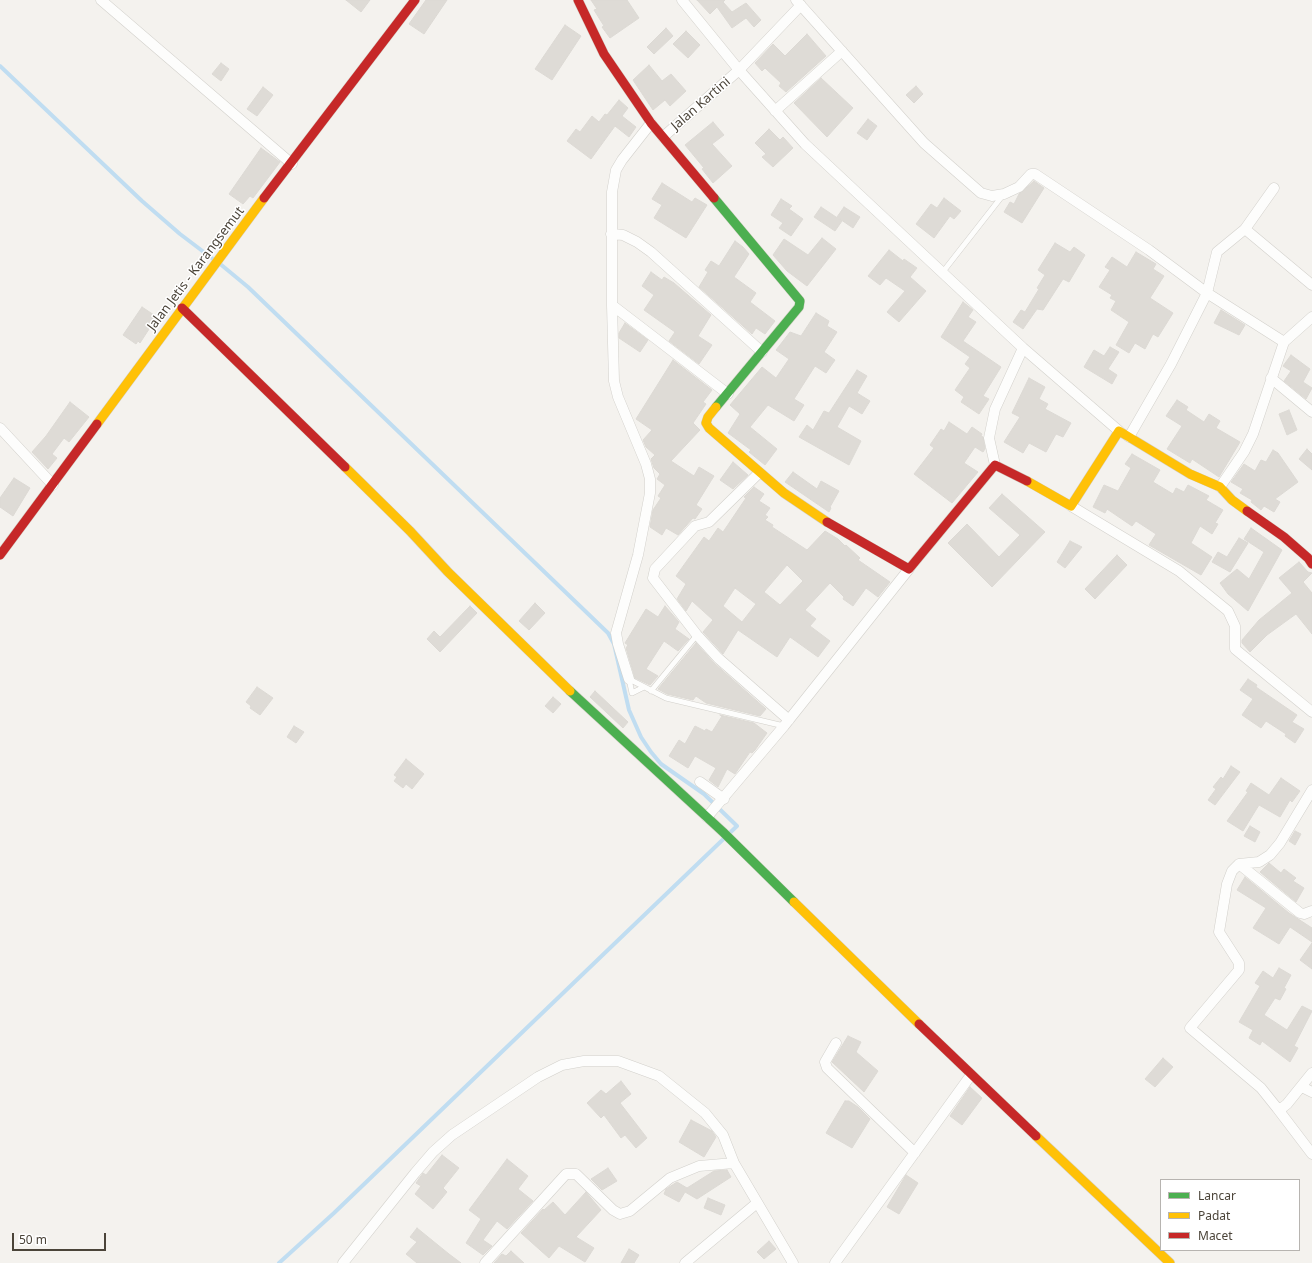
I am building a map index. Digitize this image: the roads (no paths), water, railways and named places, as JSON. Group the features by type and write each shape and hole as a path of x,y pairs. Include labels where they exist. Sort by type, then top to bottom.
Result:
{"street":[{"path":"101,0 292,164"},
{"name":"Jalan Jetis - Karangsemut","path":"0,555 54,485 213,265 292,164 415,0"},
{"path":"578,0 604,54 651,123 800,301 799,307 708,417 706,423 708,428 759,473 816,516 909,569"},
{"path":"682,0 739,70 804,144 1023,348 1119,431 1190,474 1220,488 1232,500 1284,537 1308,558 1312,564"},
{"path":"798,3 924,143 981,192 992,196 1004,194 1019,187 1031,174 1035,174 1149,250 1207,293 1284,342"},
{"name":"Jalan Kartini","path":"663,138 739,70 798,3"},
{"path":"775,111 842,51"},
{"path":"629,679 616,633 638,555 650,493 650,479 646,464 618,397 614,381 611,234 612,192 616,170 651,123"},
{"path":"1129,437 1171,364 1207,293 1218,252 1244,229 1274,188"},
{"path":"1244,229 1312,285"},
{"path":"611,234 623,235 637,242 651,252 762,352"},
{"path":"612,304 728,394"},
{"path":"182,308 410,531 448,572 539,662 723,832 971,1075 1170,1263"},
{"path":"1220,488 1244,452 1253,434 1284,342 1312,317"},
{"path":"995,465 989,438 995,409 1023,348"},
{"path":"1271,378 1312,412"},
{"path":"0,428 54,485"},
{"path":"1071,506 1119,431"},
{"path":"707,817 720,804 909,569 995,465"},
{"path":"995,465 1071,506 1179,571 1228,611 1235,626 1235,649 1312,712"},
{"path":"759,473 709,522 696,525 654,572 654,580 697,635 786,723"},
{"path":"700,782 720,804"},
{"path":"1312,790 1280,842 1270,855 1259,862 1239,864 1229,878 1219,928 1220,935 1239,963 1239,970 1190,1028 1256,1084 1277,1108 1312,1154"},
{"path":"1239,864 1300,912 1304,914 1312,911"},
{"path":"836,1044 825,1062 827,1068 915,1152"},
{"path":"343,1263 433,1152 452,1135 538,1077 562,1065 584,1060 618,1061 659,1076 705,1113 723,1135 734,1163 793,1263"},
{"path":"1277,1108 1285,1106 1312,1073"},
{"path":"835,1263 971,1075"},
{"path":"1302,1087 1312,1092"},
{"path":"485,1263 566,1174 576,1174 613,1210 620,1214 630,1211 670,1178 698,1166 734,1163"},
{"path":"685,1263 757,1203"}],"lane":[{"path":"942,273 1004,194"},
{"path":"651,691 697,635"},
{"path":"629,679 632,693 644,687"},
{"path":"629,679 666,698 786,723"}],"waterway":[{"path":"0,66 142,201 180,234 213,259"},
{"path":"219,263 248,287 608,633 614,644 629,710 641,737 651,752 661,764 704,794 737,826 334,1213 279,1263"}]}
